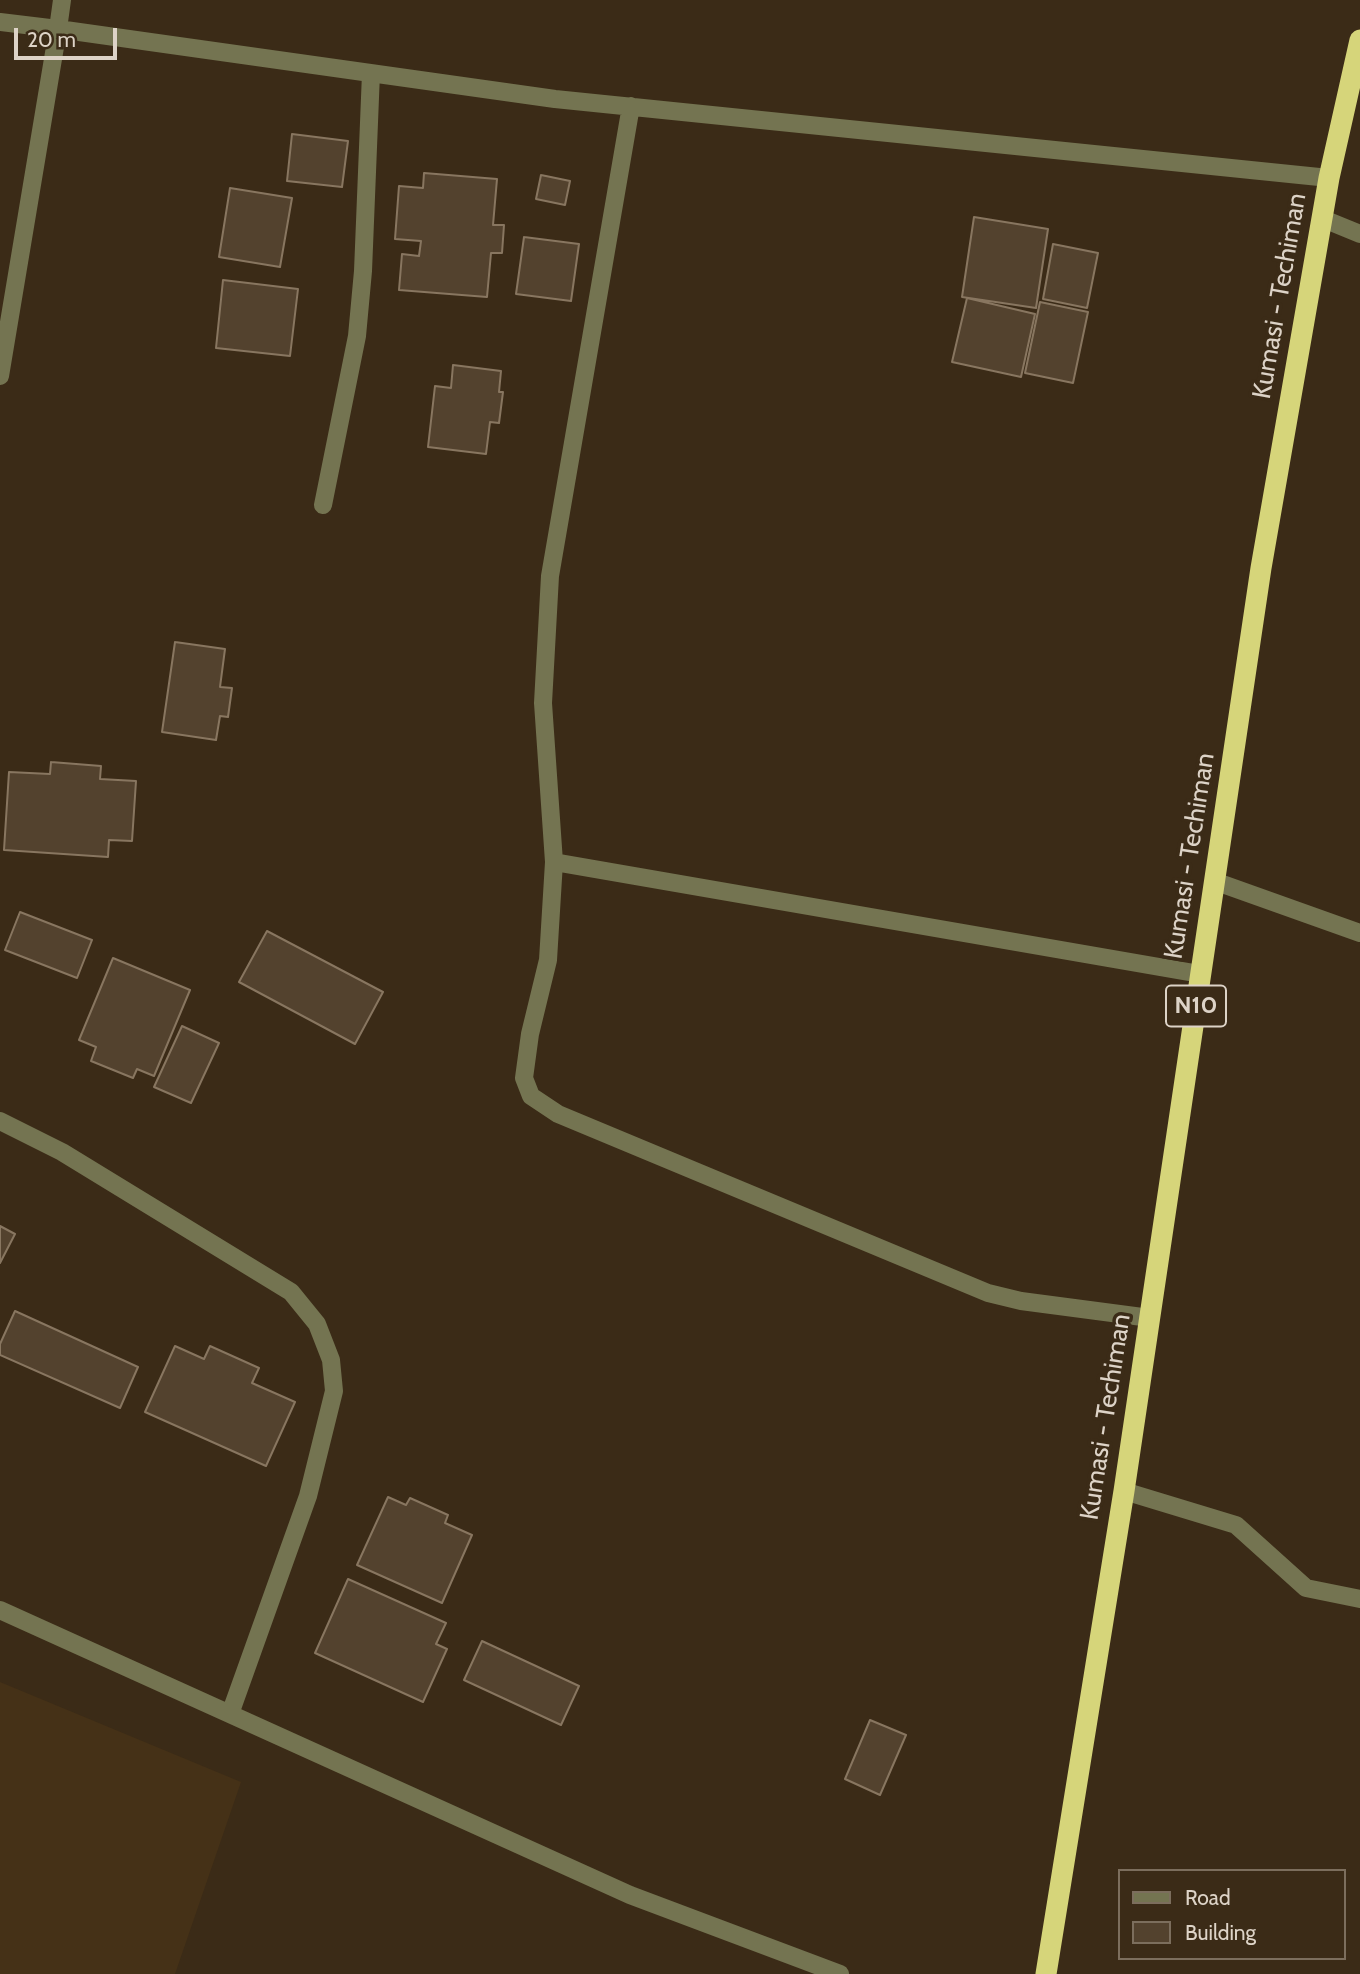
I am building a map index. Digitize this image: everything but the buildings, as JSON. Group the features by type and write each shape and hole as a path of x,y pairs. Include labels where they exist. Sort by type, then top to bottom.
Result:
{"highway":[{"name":"Kumasi - Techiman","path":"1046,1974 1124,1491 1261,568 1321,218 1360,40"}],"street":[{"path":"0,376 62,0"},
{"path":"0,22 555,99 1329,178"},
{"path":"323,505 357,336 363,271 371,73"},
{"path":"631,106 550,576 543,703 554,862 548,960 530,1034 524,1078 531,1096 558,1114 988,1293 1021,1301 1150,1318"},
{"path":"1321,218 1360,234"},
{"path":"554,862 1200,974"},
{"path":"1214,881 1360,933"},
{"path":"0,1121 62,1152 291,1292 317,1324 331,1360 334,1391 308,1496 230,1714"},
{"path":"1124,1491 1236,1525 1306,1588 1360,1599"},
{"path":"0,1610 630,1895 840,1974"}],"shaded area":[{"path":"0,1682 241,1782 175,1974 0,1974"}]}
